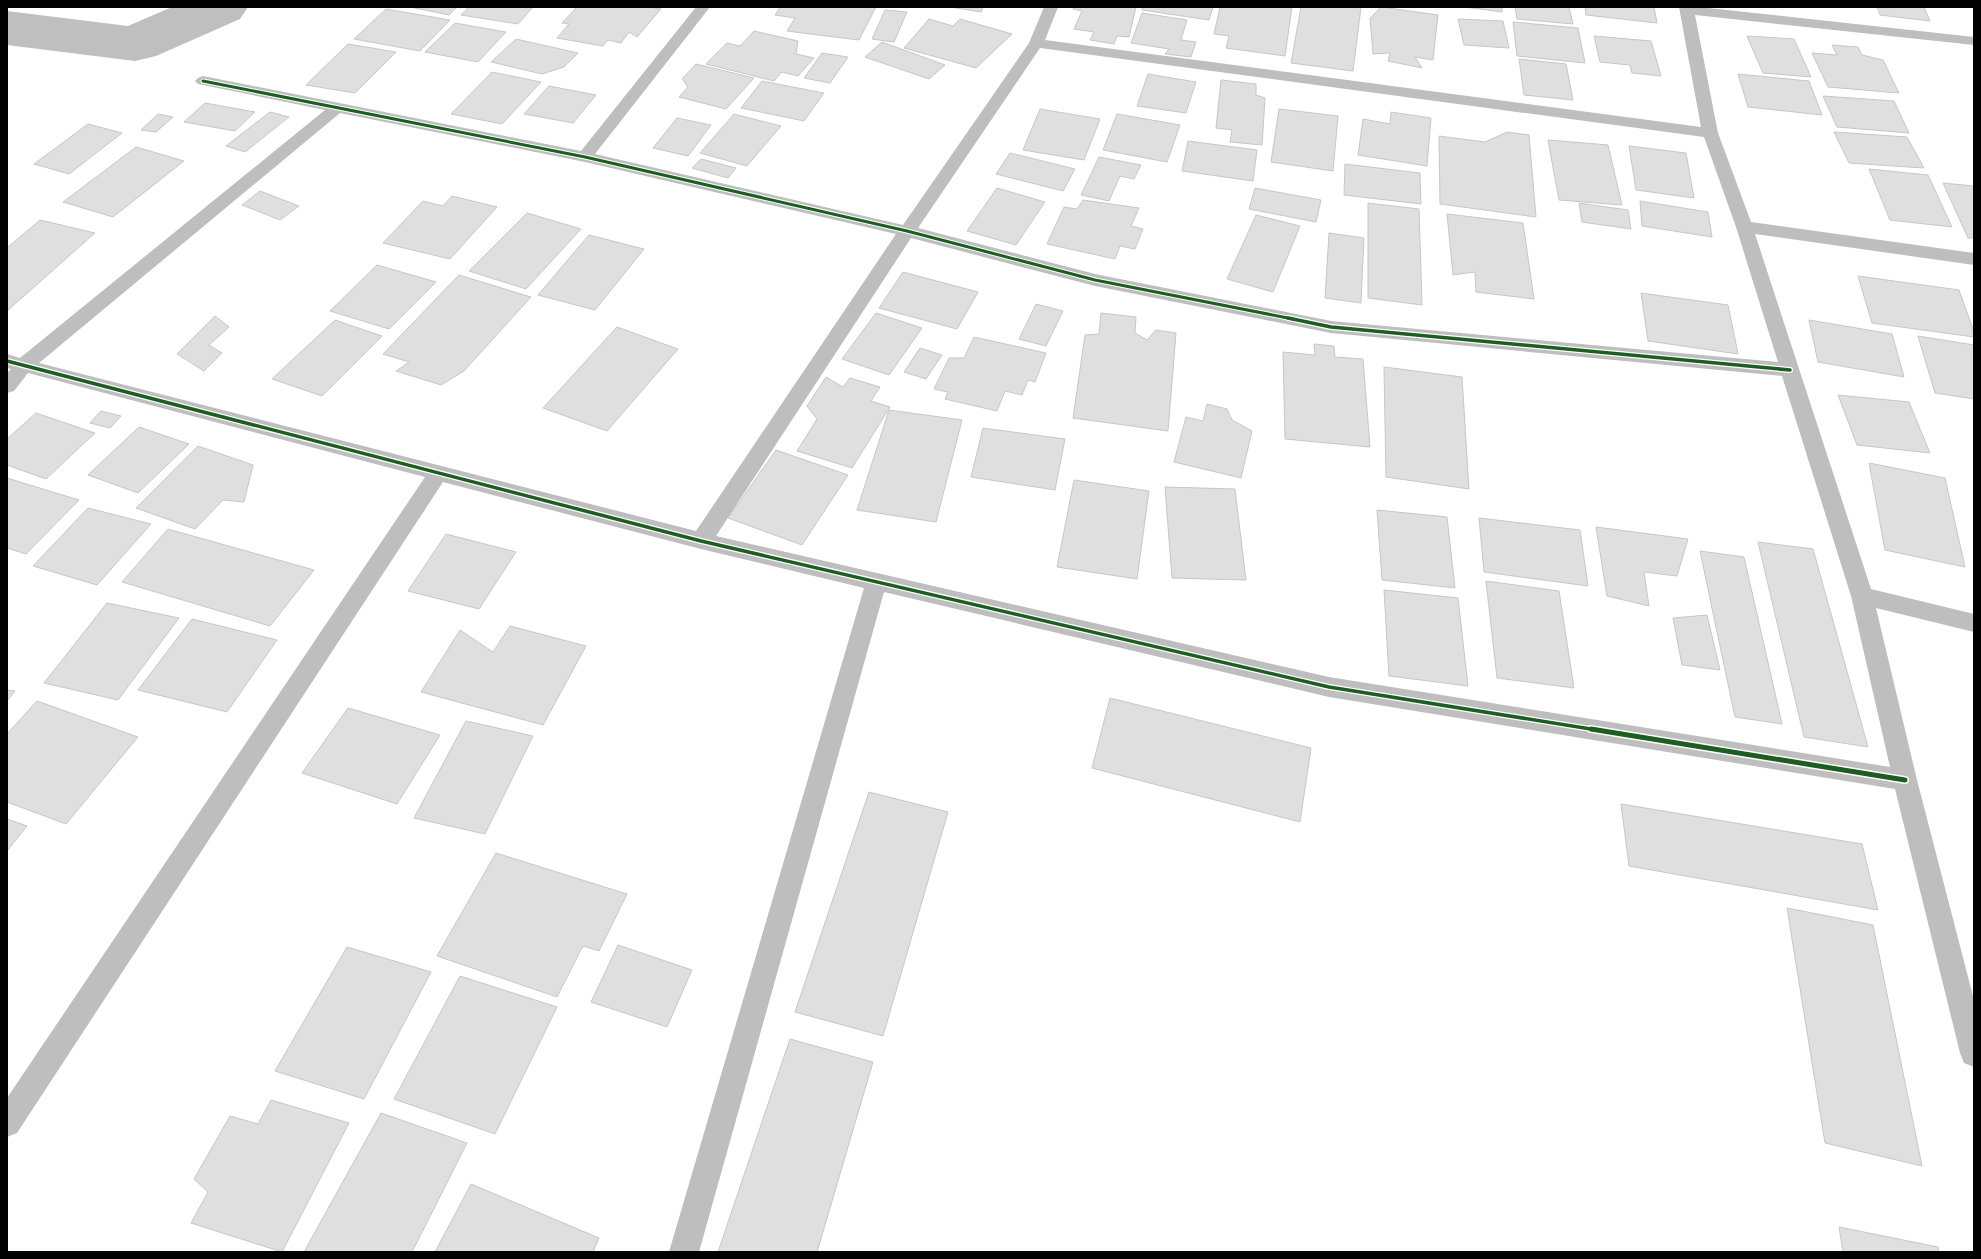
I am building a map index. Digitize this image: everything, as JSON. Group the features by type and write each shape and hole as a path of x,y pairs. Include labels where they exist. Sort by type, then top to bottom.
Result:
{"street":[{"path":"585,157 703,7"},
{"path":"701,541 907,231 1036,43 1051,7"},
{"path":"1974,41 1686,9 1710,133 1744,227 1862,596 1905,780 1974,1053"},
{"path":"1036,43 1710,133"},
{"path":"203,81 585,157 907,231 1095,280 1331,327 1790,370"},
{"path":"7,386 16,363 338,107"},
{"path":"1744,227 1974,259"},
{"path":"16,363 701,541 1328,687 1905,780"},
{"path":"7,1123 440,472"},
{"path":"684,1252 876,582"},
{"path":"1862,596 1974,623"}],"building":[{"path":"410,7 457,7 449,15"},
{"path":"469,7 533,7 518,24 461,15"},
{"path":"577,7 647,7 661,9 637,37 629,32 621,43 608,40 603,46 557,38 569,24 562,23"},
{"path":"780,7 876,7 859,40 787,31 795,18 775,15"},
{"path":"950,7 983,7 981,12"},
{"path":"1074,7 1136,7 1129,37 1117,36 1114,44 1090,40 1094,32 1074,29 1082,11 1073,9"},
{"path":"1143,7 1213,7 1209,20 1142,10"},
{"path":"1220,7 1292,7 1285,56 1226,48 1229,36 1214,34"},
{"path":"1301,7 1361,7 1353,71 1291,63"},
{"path":"1381,7 1438,15 1433,60 1415,57 1422,68 1388,61 1390,53 1373,54 1370,18"},
{"path":"1464,7 1502,7 1502,12"},
{"path":"1515,7 1569,7 1573,24 1517,19"},
{"path":"1585,7 1654,7 1657,23 1586,15"},
{"path":"1877,7 1924,7 1930,21 1880,15"},
{"path":"386,9 450,20 420,51 354,39"},
{"path":"885,10 907,12 894,42 872,39"},
{"path":"1142,13 1187,20 1181,40 1196,42 1191,57 1165,54 1169,49 1131,43"},
{"path":"929,19 953,26 960,19 1012,34 976,68 904,48"},
{"path":"1458,19 1503,21 1509,48 1464,45"},
{"path":"1513,22 1578,28 1585,63 1517,56"},
{"path":"455,23 506,32 478,62 425,52"},
{"path":"754,31 798,41 796,54 814,58 798,76 782,72 774,81 706,64 727,43 740,46"},
{"path":"1594,36 1651,41 1661,76 1632,73 1630,65 1600,62"},
{"path":"1747,36 1794,39 1811,77 1763,73"},
{"path":"516,39 578,53 564,67 542,74 491,62"},
{"path":"882,42 945,65 929,79 865,57"},
{"path":"348,44 396,52 355,93 306,85"},
{"path":"1832,45 1858,47 1862,55 1883,60 1899,93 1828,87 1812,53 1837,55"},
{"path":"822,53 848,57 830,83 804,78"},
{"path":"1519,59 1566,64 1573,100 1524,95"},
{"path":"696,64 754,78 726,109 679,97 688,87 682,79"},
{"path":"492,72 541,82 502,124 451,114"},
{"path":"1148,74 1196,82 1186,113 1137,106"},
{"path":"1738,74 1809,81 1822,115 1748,107"},
{"path":"1221,80 1256,84 1256,95 1265,98 1262,145 1230,142 1232,130 1216,128"},
{"path":"762,81 824,93 804,121 741,108"},
{"path":"549,86 596,95 573,123 524,114"},
{"path":"1823,96 1894,101 1909,133 1837,127"},
{"path":"205,103 255,112 235,131 184,122"},
{"path":"1040,109 1100,119 1084,160 1023,150"},
{"path":"1279,109 1338,116 1333,171 1271,162"},
{"path":"270,112 289,117 245,152 226,146"},
{"path":"1391,112 1431,118 1427,166 1358,155 1363,119 1390,124"},
{"path":"158,114 173,117 156,132 141,130"},
{"path":"734,114 781,126 747,166 700,153"},
{"path":"1117,114 1180,125 1167,162 1103,150"},
{"path":"677,118 711,125 688,156 653,148"},
{"path":"88,124 122,133 69,174 34,164"},
{"path":"1507,132 1529,135 1536,217 1440,204 1439,136 1485,142"},
{"path":"1834,132 1907,137 1924,168 1849,163"},
{"path":"1548,140 1608,145 1622,205 1559,200"},
{"path":"1188,141 1257,150 1253,181 1182,171"},
{"path":"1629,146 1686,153 1694,198 1636,190"},
{"path":"136,147 184,161 113,217 63,202"},
{"path":"1010,153 1075,169 1063,191 996,174"},
{"path":"1099,157 1141,165 1134,179 1120,176 1109,201 1081,195"},
{"path":"701,159 736,168 728,178 692,168"},
{"path":"1345,164 1420,173 1421,204 1344,195"},
{"path":"1869,169 1928,175 1952,227 1890,220"},
{"path":"1943,183 1974,186 1974,238 1968,238"},
{"path":"997,188 1045,202 1016,245 967,231"},
{"path":"1255,188 1321,200 1316,222 1249,209"},
{"path":"260,191 299,206 280,220 242,205"},
{"path":"452,196 497,207 450,259 383,243 423,201 443,206"},
{"path":"1083,200 1139,208 1131,226 1143,229 1135,249 1120,246 1115,259 1047,244 1064,207 1077,209"},
{"path":"1640,201 1708,212 1712,237 1642,226"},
{"path":"1368,203 1419,209 1422,305 1368,298"},
{"path":"1579,203 1628,210 1631,229 1582,222"},
{"path":"527,213 581,229 526,289 469,271"},
{"path":"1447,214 1523,223 1534,299 1476,292 1475,272 1453,275"},
{"path":"1256,215 1300,226 1273,292 1227,279"},
{"path":"40,220 95,233 7,311 7,248"},
{"path":"1329,233 1364,238 1361,303 1325,298"},
{"path":"589,235 644,249 595,310 538,295"},
{"path":"377,265 436,282 389,329 330,311"},
{"path":"903,272 978,292 957,329 879,308"},
{"path":"459,275 531,297 464,371 441,385 396,371 409,362 383,354"},
{"path":"1858,276 1959,290 1974,332 1974,337 1872,323"},
{"path":"1641,293 1728,305 1738,354 1648,341"},
{"path":"1036,304 1063,311 1046,346 1019,339"},
{"path":"876,313 922,328 889,375 842,359"},
{"path":"1101,313 1136,317 1135,333 1147,340 1156,330 1176,333 1168,431 1073,418 1085,335 1099,334"},
{"path":"215,316 229,327 209,345 222,353 204,371 177,354"},
{"path":"335,320 382,336 322,396 272,379"},
{"path":"1809,320 1892,334 1904,377 1818,362"},
{"path":"617,327 678,349 607,431 543,408"},
{"path":"1918,336 1974,345 1974,399 1935,393"},
{"path":"974,337 1046,353 1035,382 1028,380 1022,395 1005,391 997,411 945,399 948,392 934,389 949,358 964,358"},
{"path":"1314,344 1334,346 1335,357 1363,359 1370,447 1285,439 1283,352 1315,355"},
{"path":"920,348 942,355 926,379 904,372"},
{"path":"1384,367 1462,377 1469,489 1386,477"},
{"path":"826,377 843,387 850,378 880,387 871,401 890,407 852,468 797,451 817,419 807,406"},
{"path":"1838,395 1909,402 1930,453 1857,445"},
{"path":"1207,404 1227,409 1232,420 1252,431 1241,478 1174,462 1186,417 1203,421"},
{"path":"889,410 962,420 936,522 857,510"},
{"path":"101,411 121,416 110,428 90,423"},
{"path":"36,413 95,433 46,479 7,465 7,439"},
{"path":"139,427 189,444 138,493 88,475"},
{"path":"983,428 1065,439 1055,490 971,477"},
{"path":"198,446 253,465 244,502 223,500 195,529 136,508"},
{"path":"776,450 848,475 802,545 728,518"},
{"path":"1869,463 1945,478 1965,567 1885,550"},
{"path":"7,478 79,500 26,554 7,548"},
{"path":"1074,480 1149,491 1137,579 1057,567"},
{"path":"1165,487 1235,489 1246,580 1172,578"},
{"path":"88,508 151,524 97,585 33,566"},
{"path":"1377,510 1447,517 1455,588 1382,580"},
{"path":"1479,518 1580,530 1588,586 1484,572"},
{"path":"1596,527 1688,539 1677,576 1644,572 1649,606 1607,596"},
{"path":"168,529 314,570 270,626 122,582"},
{"path":"446,534 516,552 479,609 408,591"},
{"path":"1758,542 1813,549 1868,747 1804,737"},
{"path":"1700,551 1744,557 1782,724 1735,717"},
{"path":"1486,581 1559,591 1574,688 1497,678"},
{"path":"1384,590 1458,598 1468,686 1389,676"},
{"path":"107,603 179,618 118,700 44,683"},
{"path":"1707,615 1720,670 1682,665 1673,618"},
{"path":"192,619 277,640 227,712 138,690"},
{"path":"510,626 586,646 543,725 421,692 460,630 493,652"},
{"path":"7,690 15,691 7,701"},
{"path":"1110,698 1311,748 1300,822 1092,768"},
{"path":"37,701 138,737 66,824 7,802 7,734"},
{"path":"348,708 440,735 397,804 302,773"},
{"path":"466,721 533,736 485,834 414,818"},
{"path":"869,792 948,812 883,1036 795,1012"},
{"path":"1621,804 1862,844 1878,910 1629,866"},
{"path":"7,819 27,826 7,851"},
{"path":"496,853 627,894 599,951 583,946 557,997 437,956"},
{"path":"1787,908 1873,925 1922,1166 1825,1143"},
{"path":"618,945 692,970 667,1027 591,1002"},
{"path":"347,947 431,972 364,1099 275,1071"},
{"path":"460,976 557,1007 495,1134 394,1099"},
{"path":"790,1039 873,1062 817,1252 718,1252"},
{"path":"271,1100 349,1123 282,1252 191,1223 208,1192 194,1179 230,1116 258,1124"},
{"path":"381,1113 467,1143 412,1252 304,1252"},
{"path":"471,1184 599,1238 593,1252 435,1252"},
{"path":"1839,1227 1938,1247 1939,1252 1843,1252"}],"waterway":[{"path":"7,28 135,44 220,7"}],"cycle path":[{"path":"203,81 585,157 907,231 1095,280 1331,327 1790,370"},
{"path":"7,361 701,541 1329,687 1905,780"}]}
